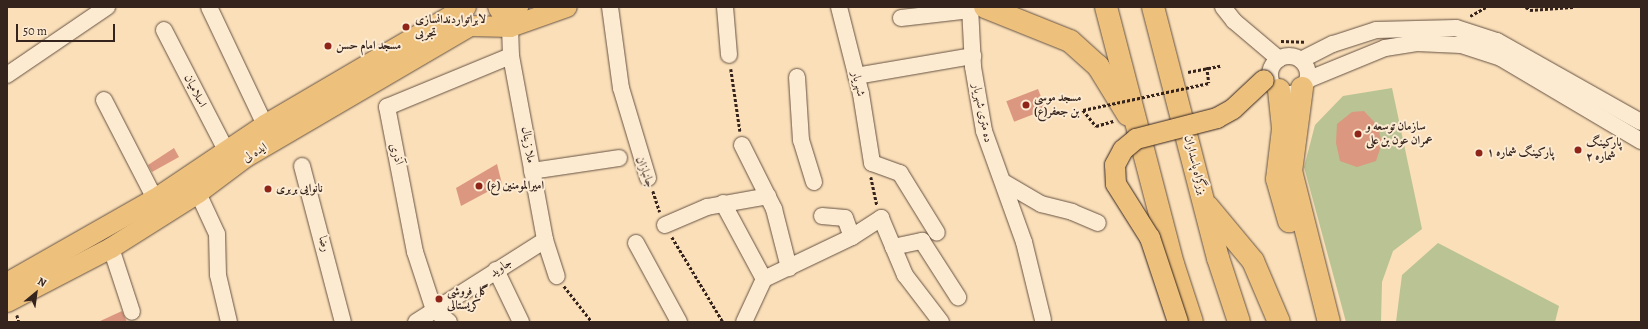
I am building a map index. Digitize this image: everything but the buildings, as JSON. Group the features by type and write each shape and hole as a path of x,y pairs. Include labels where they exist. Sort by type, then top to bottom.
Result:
{"highway":[{"path":"1106,7 1142,137 1173,264 1192,322"},
{"name":"بزرگراه پاسداران","path":"1153,7 1205,204 1239,322"},
{"path":"976,8 1070,41 1098,66 1142,137"},
{"path":"1273,76 1282,129 1277,179 1315,322"},
{"path":"1304,84 1291,171 1329,322"},
{"path":"1205,204 1253,261 1279,322"}],"main road":[{"name":"ایده لى","path":"7,283 155,199 265,125 466,7"},
{"path":"498,7 510,27"},
{"path":"510,27 518,7"},
{"path":"510,27 567,7"},
{"name":"ایده لى","path":"7,302 111,248 198,193 246,157 470,26 510,27"},
{"path":"1178,322 1150,238 1116,184 1115,165 1123,150 1136,139 1217,118 1233,109 1273,76"},
{"path":"189,175 198,193"}],"street":[{"path":"7,75 107,7"},
{"path":"209,7 265,125"},
{"name":"جانبازان","path":"610,7 621,88 648,178"},
{"path":"725,7 729,55"},
{"name":"شهریار","path":"839,7 856,76 872,162"},
{"path":"1223,7 1273,76 1291,93 1304,84 1385,48 1417,43 1461,45 1501,58 1641,141"},
{"path":"901,18 976,8"},
{"name":"ده متری شهریار","path":"976,8 973,56 984,131 1005,183 1035,279 1043,320"},
{"name":"ملا زینال","path":"510,27 511,56 545,240 557,276"},
{"path":"1301,60 1332,44 1376,30 1456,28 1497,41 1641,122"},
{"name":"اسلامیان","path":"164,30 227,152"},
{"name":"آذری","path":"434,310 415,252 387,107 511,56"},
{"path":"856,76 973,56"},
{"path":"1273,76 1290,56 1301,60 1307,69 1304,84"},
{"path":"797,77 801,140 814,182"},
{"path":"104,100 155,199"},
{"path":"742,145 768,196 780,226 789,268"},
{"path":"532,171 619,158"},
{"path":"872,162 900,173 937,233"},
{"name":"رضا","path":"302,166 343,322"},
{"path":"1005,183 1041,204 1098,223"},
{"path":"198,193 217,234 218,275 229,322"},
{"path":"665,225 723,203 768,196"},
{"path":"723,203 764,279"},
{"path":"822,216 845,218 852,237"},
{"path":"744,322 764,279 852,237 881,218 904,275 941,322"},
{"name":"جاوید","path":"416,322 545,240"},
{"path":"893,247 922,241 958,297"},
{"path":"636,243 679,322"},
{"path":"111,248 132,312"},
{"path":"496,270 522,322"},
{"path":"434,310 449,322"}],"path":[{"path":"1526,7 1530,10 1573,7"},
{"path":"1276,39 1332,44"},
{"path":"729,55 742,145"},
{"path":"1172,77 1207,66 1220,66"},
{"path":"1096,126 1083,110 1209,83 1207,66"},
{"path":"872,162 870,171 881,218"},
{"name":"جانبازان","path":"648,178 665,225 723,322"},
{"path":"557,276 592,322"}],"green space":[{"path":"1392,88 1422,229 1393,251 1382,282 1381,322 1346,322 1304,167 1315,125 1343,96"},
{"path":"1438,243 1559,306 1555,322 1396,322 1402,275"}],"place":[{"name":"لابراتواردندانسازی تجربی","path":"406,27"},
{"name":"مسجد امام حسن","path":"328,46"},
{"name":"مسجد موسی بن جعفر(ع)","path":"1026,105"},
{"name":"سازمان توسعه و عمران عون بن علی","path":"1358,134"},
{"name":"پارکینگ شماره ۲","path":"1578,150"},
{"name":"پارکینگ شماره ۱","path":"1479,153"},
{"name":"امیرالمومنین (ع)","path":"479,186"},
{"name":"نانوایی بربری","path":"268,189"},
{"name":"گل فروشی کریستالی","path":"439,299"}]}
